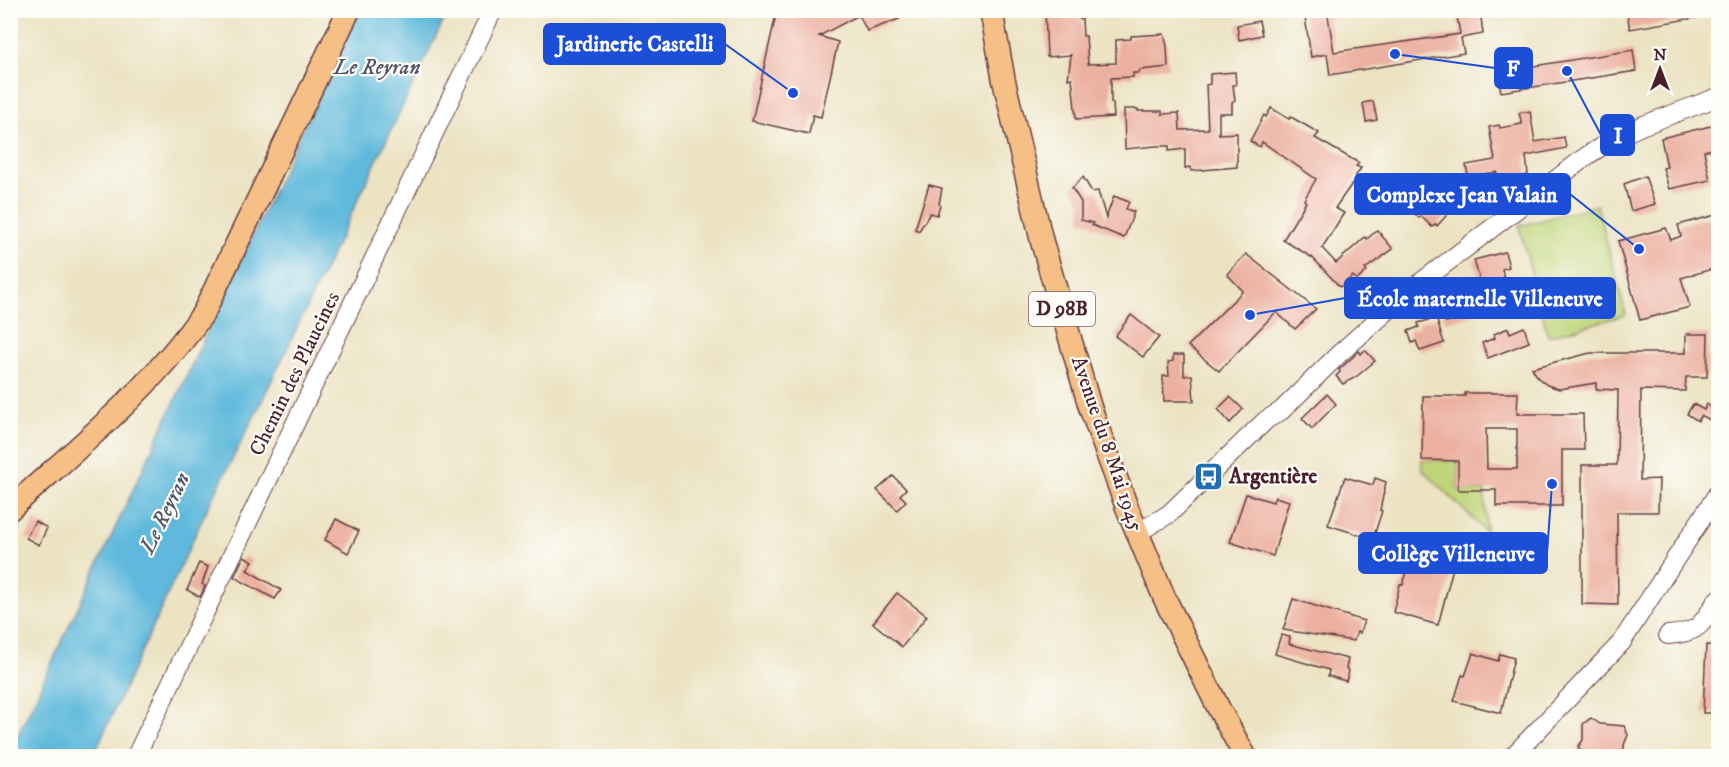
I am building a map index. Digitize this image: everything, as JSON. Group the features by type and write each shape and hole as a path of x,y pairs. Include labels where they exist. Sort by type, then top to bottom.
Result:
{"main road":[{"path":"10,509 141,389 187,337 204,312 349,10"},
{"name":"Avenue du 8 Mai 1945","path":"981,10 1004,81"},
{"name":"Avenue du 8 Mai 1945","path":"991,10 1004,81 1042,242 1090,407 1164,597 1219,709 1245,756"}],"street":[{"name":"Chemin des Plaucines","path":"136,756 493,10"},
{"path":"1137,532 1169,514 1266,420 1281,411 1340,353 1412,289 1525,202 1615,138 1719,97"},
{"path":"1513,756 1621,643 1719,493"},
{"path":"1668,634 1688,633 1698,627 1719,599"}],"green space":[{"path":"1597,205 1626,315 1548,336 1519,226"},
{"path":"1422,460 1458,461 1458,490 1485,490 1486,532 1422,469"}],"water":[{"name":"Le Reyran","path":"358,11 448,11 260,405 209,505 93,756 11,756 10,752"}],"building":[{"path":"777,10 895,10 899,19 867,31 859,15 819,36 838,42 821,117 813,115 809,134 752,121"},
{"path":"1045,10 1079,10 1083,36 1086,36 1088,64 1116,63 1116,40 1131,39 1131,36 1164,34 1168,67 1140,70 1139,73 1133,73 1133,77 1111,78 1111,103 1113,103 1114,117 1076,119 1072,78 1068,79 1071,55 1047,57"},
{"path":"1304,10 1327,10 1334,52 1460,34 1456,10 1480,10 1483,34 1461,38 1464,53 1330,75 1327,54 1311,57"},
{"path":"1626,10 1705,10 1706,16 1630,29"},
{"path":"1259,21 1262,35 1239,40 1237,25"},
{"path":"1633,50 1636,71 1501,92 1497,72"},
{"path":"1235,72 1236,85 1233,85 1235,100 1232,102 1232,113 1219,113 1219,134 1237,133 1237,167 1191,171 1190,167 1185,168 1185,149 1169,151 1169,146 1157,146 1125,149 1124,109 1162,111 1162,114 1179,113 1180,130 1208,129 1206,85 1210,84 1210,74"},
{"path":"1373,101 1377,120 1366,122 1363,103"},
{"path":"1271,108 1319,133 1315,138 1359,163 1356,166 1361,168 1356,178 1335,208 1344,213 1322,248 1336,263 1365,237 1367,239 1377,230 1393,249 1365,269 1367,271 1357,280 1353,276 1340,287 1313,258 1283,240 1306,202 1304,200 1316,179 1262,142 1260,147 1250,141 1264,115 1266,117"},
{"path":"1530,111 1535,142 1564,137 1566,148 1526,156 1528,175 1498,182 1497,172 1468,176 1466,165 1495,160 1489,127 1499,125 1500,128 1522,124 1519,113"},
{"path":"1719,124 1719,147 1704,151 1710,180 1669,189 1663,168 1667,167 1661,138"},
{"path":"1645,176 1655,204 1631,211 1624,184"},
{"path":"1083,177 1092,192 1098,191 1106,218 1114,196 1129,202 1126,209 1134,212 1124,238 1092,225 1093,223 1081,220 1081,202 1072,188"},
{"path":"929,185 942,188 940,205 937,215 930,213 919,231 915,229"},
{"path":"1444,193 1455,206 1437,226 1436,224 1432,227 1408,207 1424,194 1434,203"},
{"path":"1719,214 1719,267 1681,278 1690,307 1640,320 1618,241 1666,228 1671,240 1681,236 1678,225"},
{"path":"1505,252 1509,267 1502,269 1504,278 1481,284 1474,260"},
{"path":"1246,254 1316,309 1295,329 1276,312 1219,371 1188,346 1243,291 1227,274"},
{"path":"1468,287 1476,313 1446,322 1437,296"},
{"path":"1131,315 1159,337 1143,357 1115,336"},
{"path":"1436,318 1444,343 1420,351 1416,341 1412,343 1408,331 1419,327 1418,323"},
{"path":"1524,327 1529,342 1488,358 1482,343 1495,338 1494,334 1508,328 1510,333"},
{"path":"1686,334 1708,334 1707,377 1686,377 1685,391 1641,390 1640,480 1659,479 1658,512 1617,512 1618,605 1582,604 1582,465 1617,465 1618,390 1596,389 1596,383 1559,389 1547,385 1538,378 1532,368 1590,353 1686,353"},
{"path":"1365,350 1375,361 1356,377 1343,384 1336,376 1339,370 1359,351 1361,354"},
{"path":"1173,355 1184,355 1184,376 1192,375 1194,401 1164,401 1163,376 1169,376 1168,362 1173,361"},
{"path":"1465,393 1518,393 1517,414 1583,414 1584,450 1562,450 1562,506 1496,506 1496,490 1458,490 1458,461 1422,460 1423,396 1465,396","holes":["1486,429 1517,429 1517,469 1487,469"]},
{"path":"1327,394 1336,404 1312,429 1302,418"},
{"path":"1230,397 1243,409 1230,423 1218,409"},
{"path":"1693,404 1704,410 1707,404 1718,411 1712,421 1701,415 1698,421 1687,414"},
{"path":"893,476 906,489 900,495 906,501 897,510 877,490"},
{"path":"1345,477 1373,485 1375,478 1386,482 1380,510 1382,511 1373,539 1328,525"},
{"path":"1246,494 1273,502 1275,497 1289,501 1273,556 1230,542"},
{"path":"336,519 359,531 348,553 325,540"},
{"path":"35,521 47,528 39,545 26,538"},
{"path":"244,556 253,561 247,570 281,590 275,599 234,577"},
{"path":"1410,561 1438,569 1440,565 1453,568 1438,625 1393,612 1400,584 1403,585"},
{"path":"199,563 208,567 202,584 205,586 200,597 187,590"},
{"path":"897,593 927,616 902,647 873,623"},
{"path":"1293,599 1364,621 1360,633 1357,632 1354,641 1283,630"},
{"path":"1281,635 1290,637 1289,644 1348,659 1346,669 1349,671 1346,681 1328,676 1329,670 1275,654"},
{"path":"1706,645 1719,646 1719,713 1703,713"},
{"path":"1473,653 1498,661 1500,654 1514,658 1501,713 1454,701 1462,675 1465,676"},
{"path":"1591,718 1600,724 1624,726 1628,735 1624,745 1624,756 1586,756 1578,747 1583,740 1583,724"}],"place":[{"name":"F","path":"1395,54"},
{"name":"I","path":"1567,71"},
{"name":"Jardinerie Castelli","path":"793,93"},
{"name":"Complexe Jean Valain","path":"1639,249"},
{"name":"École maternelle Villeneuve","path":"1250,315"},
{"name":"Argentière","path":"1208,477"},
{"name":"Collège Villeneuve","path":"1552,484"}]}
